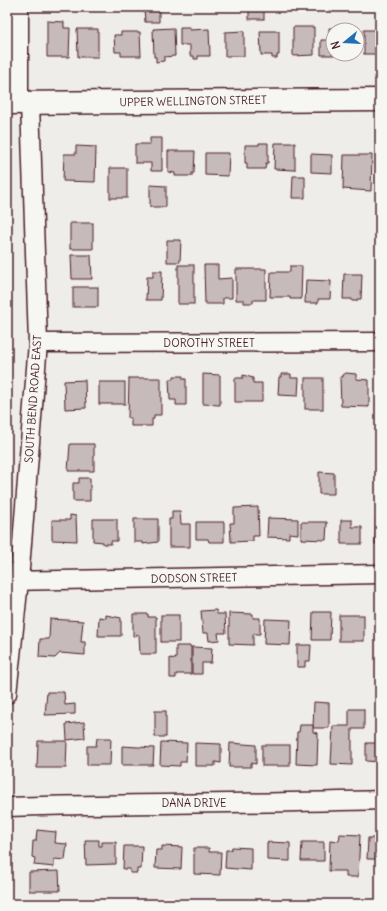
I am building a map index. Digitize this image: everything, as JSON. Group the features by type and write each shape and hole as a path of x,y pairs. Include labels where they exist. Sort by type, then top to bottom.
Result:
{"main road":[{"name":"UPPER WELLINGTON STREET","path":"19,103 380,100"}],"street":[{"name":"SOUTH BEND ROAD EAST","path":"7,694 13,581 38,343 19,103 18,7"},
{"name":"DOROTHY STREET","path":"38,343 380,342"},
{"name":"DODSON STREET","path":"13,581 380,574"},
{"name":"DANA DRIVE","path":"7,807 131,803 283,804 380,800"}],"building":[{"path":"144,7 159,7 159,22 145,22"},
{"path":"249,7 264,7 264,19 249,19"},
{"path":"47,21 64,22 64,28 70,28 69,57 47,57"},
{"path":"180,27 190,27 190,30 209,29 210,56 198,56 198,59 194,59 194,56 190,56 190,45 180,45"},
{"path":"293,27 314,27 314,55 293,56"},
{"path":"174,28 175,56 164,57 164,61 156,62 156,57 154,57 153,29"},
{"path":"77,29 98,29 98,57 78,57"},
{"path":"365,30 380,30 380,54 365,54"},
{"path":"244,31 244,56 225,56 225,32"},
{"path":"260,31 279,31 279,55 277,55 277,58 272,58 272,55 261,55"},
{"path":"121,32 140,32 141,56 121,56 121,52 115,52 114,35 121,35"},
{"path":"321,40 325,40 325,55 321,55"},
{"path":"150,138 162,138 162,171 151,171 151,163 135,163 135,144 150,144"},
{"path":"259,143 268,143 268,163 266,163 265,169 247,169 247,163 245,163 245,145 259,145"},
{"path":"275,143 295,143 295,170 274,169"},
{"path":"76,146 96,147 95,182 63,181 64,154 76,154"},
{"path":"168,151 195,151 194,173 192,173 192,176 175,176 175,173 168,172"},
{"path":"205,153 229,153 228,176 205,175"},
{"path":"311,154 332,155 332,173 311,172"},
{"path":"344,155 372,155 371,191 343,189"},
{"path":"110,168 127,168 127,198 110,198"},
{"path":"293,176 305,176 305,198 292,198"},
{"path":"150,185 166,186 166,207 150,207"},
{"path":"70,223 93,223 93,249 70,249"},
{"path":"167,240 181,240 180,262 167,262"},
{"path":"71,255 91,255 92,279 72,279"},
{"path":"178,265 194,265 194,304 178,304"},
{"path":"204,265 218,265 218,279 232,278 232,298 223,298 223,304 205,304"},
{"path":"290,266 302,266 301,299 290,299 290,297 270,297 271,272 290,272"},
{"path":"236,269 266,269 266,300 253,300 253,303 244,303 244,300 236,300"},
{"path":"153,271 162,271 161,300 146,300 147,277 153,277"},
{"path":"344,274 362,274 361,299 352,301 352,299 343,299"},
{"path":"378,274 380,274 380,299 378,299"},
{"path":"306,280 331,281 330,299 318,299 318,303 305,303"},
{"path":"73,287 98,287 98,307 73,307"},
{"path":"346,373 356,374 356,379 369,380 369,407 341,406 340,377 343,377"},
{"path":"203,374 220,375 220,405 203,404"},
{"path":"281,374 291,374 291,378 299,378 298,396 278,395 279,377 281,377"},
{"path":"243,375 253,378 253,383 262,383 262,402 235,402 235,378 243,378"},
{"path":"174,376 183,376 183,379 186,379 186,405 176,405 176,400 170,400 169,379 174,379"},
{"path":"129,378 161,378 161,415 154,415 154,419 152,419 152,426 131,426 131,418 128,418"},
{"path":"305,378 323,378 323,409 305,409"},
{"path":"85,380 86,408 65,409 64,381"},
{"path":"99,382 125,382 125,404 99,404"},
{"path":"70,444 94,444 94,471 68,471"},
{"path":"319,472 334,473 334,494 319,494"},
{"path":"79,478 90,478 90,501 73,501 73,483 79,483"},
{"path":"258,507 259,536 253,536 253,541 231,542 230,523 234,523 234,508"},
{"path":"172,511 180,511 181,524 190,524 190,547 169,547 169,519 172,519"},
{"path":"70,515 76,516 77,541 52,540 52,520 70,520"},
{"path":"268,518 298,519 298,534 289,533 289,538 267,537"},
{"path":"376,518 380,518 380,544 375,544"},
{"path":"93,519 117,519 117,541 111,541 111,544 103,544 103,542 93,541"},
{"path":"134,519 158,519 158,542 143,544 143,542 134,542"},
{"path":"341,520 352,520 352,527 362,527 362,544 341,544"},
{"path":"196,522 224,522 224,542 209,542 208,539 196,539"},
{"path":"301,522 327,522 326,540 301,539"},
{"path":"216,610 217,614 225,614 226,633 218,633 219,640 209,641 208,633 203,633 201,611"},
{"path":"313,612 331,612 330,640 312,640"},
{"path":"229,613 253,614 253,618 260,618 260,634 253,634 253,645 229,644"},
{"path":"378,613 380,613 380,642 378,642"},
{"path":"133,614 148,614 148,617 156,617 156,654 140,654 139,635 133,636"},
{"path":"106,615 121,618 121,636 98,636 99,617 106,618"},
{"path":"161,615 179,615 179,642 161,642"},
{"path":"339,615 364,615 364,641 339,641"},
{"path":"50,619 83,621 81,642 85,642 85,655 60,653 55,658 39,657 40,639 49,639"},
{"path":"265,619 291,620 290,645 264,644"},
{"path":"297,645 311,645 310,661 305,661 305,667 297,667"},
{"path":"176,646 191,646 191,674 176,674 176,678 170,678 170,658 176,659"},
{"path":"192,647 212,648 211,663 202,663 202,674 192,674"},
{"path":"47,692 64,692 65,705 75,704 75,714 45,715"},
{"path":"314,702 329,703 329,728 313,728"},
{"path":"349,709 364,709 364,729 352,729 352,765 331,764 333,726 349,726"},
{"path":"155,711 166,711 166,737 155,737"},
{"path":"84,722 85,738 67,740 66,724"},
{"path":"300,725 313,725 313,732 318,733 317,765 296,764 297,732 299,732"},
{"path":"97,738 111,738 110,765 87,765 87,746 96,746"},
{"path":"38,741 67,741 66,768 37,768"},
{"path":"161,742 187,743 186,762 180,762 180,766 160,765"},
{"path":"195,743 221,744 221,763 215,762 215,766 195,766"},
{"path":"230,743 256,745 256,764 251,763 251,767 229,767"},
{"path":"366,743 380,743 380,762 366,761"},
{"path":"262,745 290,745 290,766 262,766"},
{"path":"122,746 154,748 153,765 122,765"},
{"path":"37,830 56,832 55,843 67,844 65,860 54,859 54,867 34,865 35,858 32,857 33,841 36,841"},
{"path":"340,834 360,835 358,877 346,877 346,871 329,871 330,840 339,841"},
{"path":"368,838 380,838 380,859 367,859"},
{"path":"85,840 99,840 99,846 102,846 102,842 116,842 116,864 86,865"},
{"path":"267,842 290,843 290,861 267,860"},
{"path":"302,842 324,842 324,861 301,861"},
{"path":"124,846 142,846 141,869 137,869 137,873 130,873 130,869 123,869"},
{"path":"162,846 182,847 181,869 155,868 156,850 162,850"},
{"path":"232,847 251,848 251,870 225,868 226,850 231,850"},
{"path":"194,848 209,848 209,852 221,852 220,875 194,874"},
{"path":"59,871 60,891 29,891 29,872"},
{"path":"58,900 58,904 26,904 26,901"}]}
